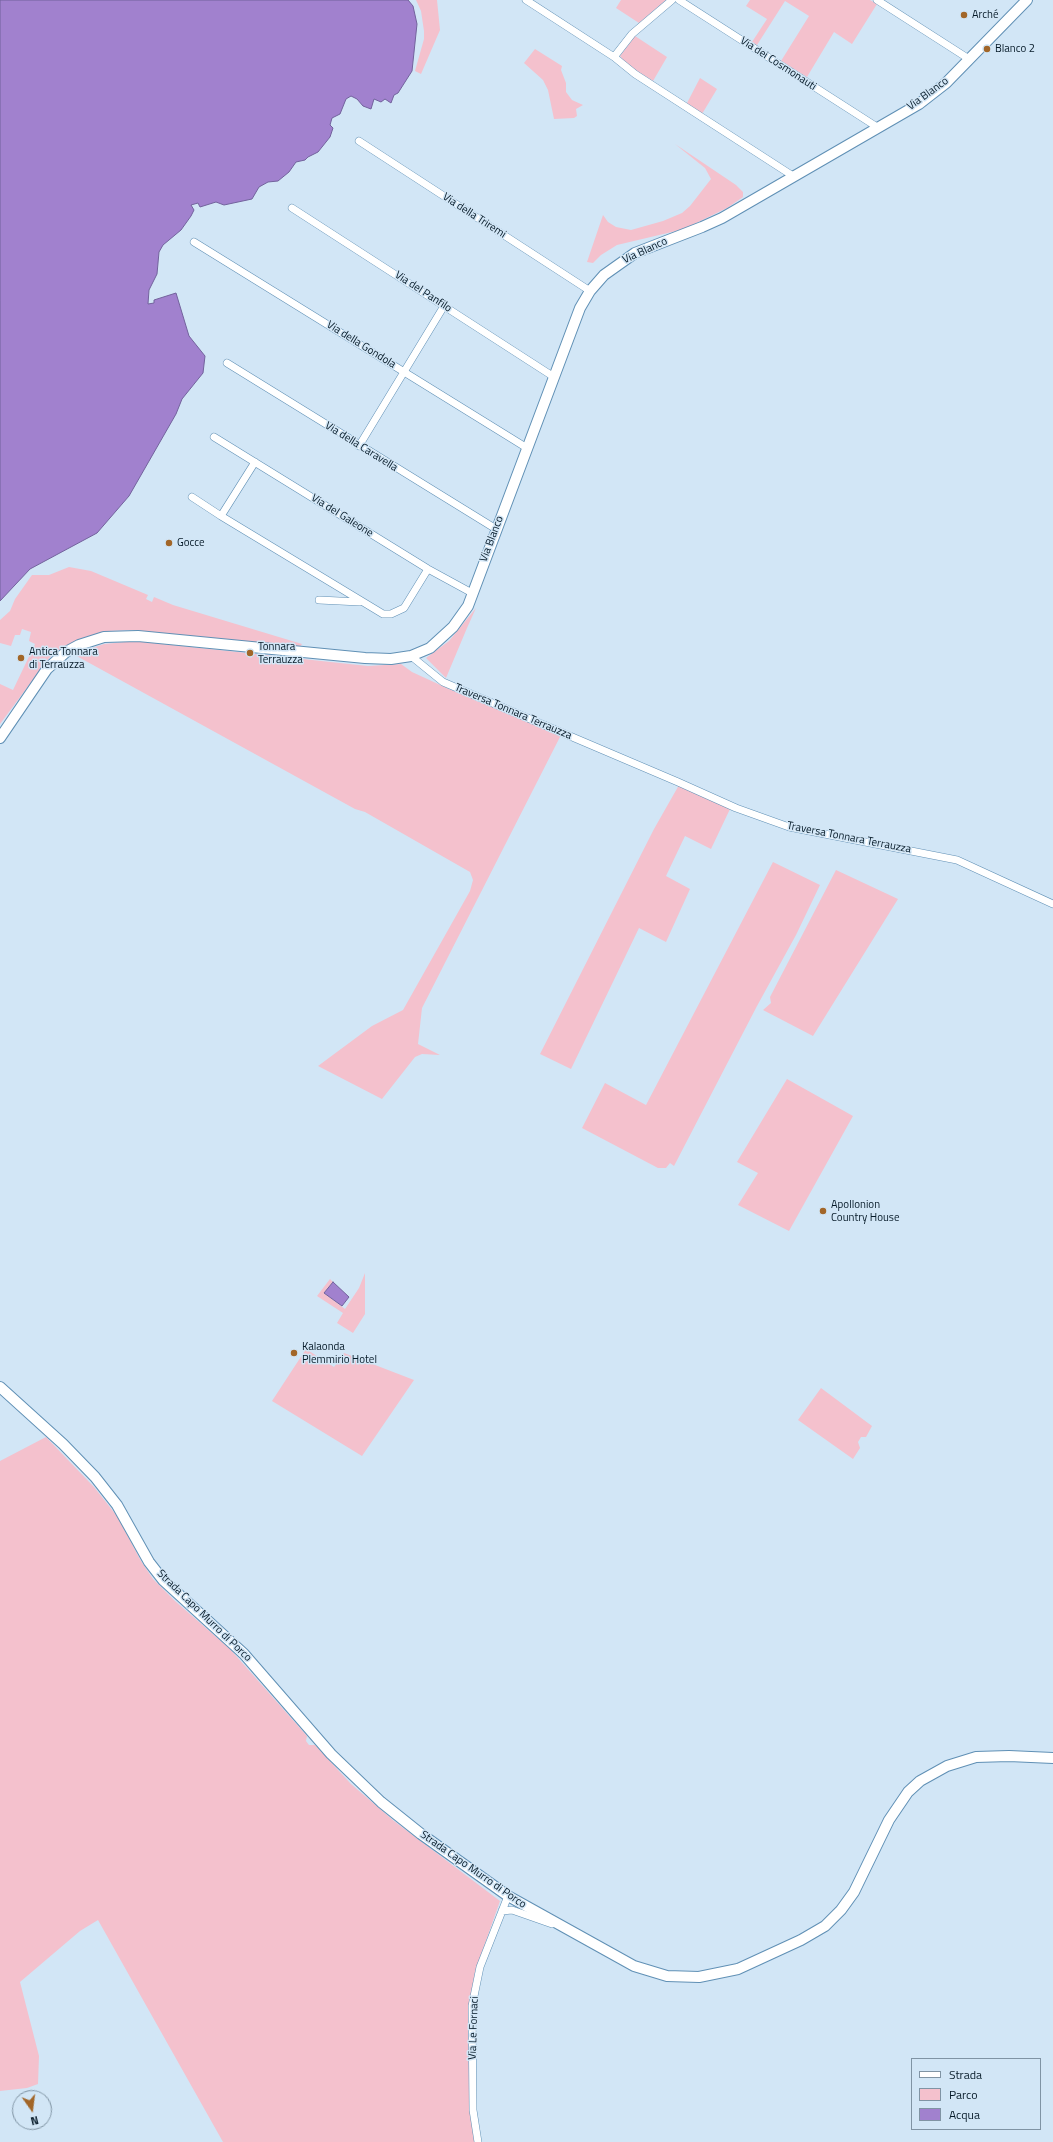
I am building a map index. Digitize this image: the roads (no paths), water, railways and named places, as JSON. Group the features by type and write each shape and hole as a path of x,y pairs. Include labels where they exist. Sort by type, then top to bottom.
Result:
{"street":[{"path":"526,0 614,57 635,74 793,176"},
{"path":"614,57 632,34 672,0"},
{"name":"Via dei Cosmonauti","path":"678,0 877,127"},
{"path":"877,0 969,59"},
{"name":"Via Blanco","path":"411,656 430,648 453,627 468,606 580,308 590,290 604,275 635,253 702,227 793,176 935,92 1027,0"},
{"name":"Via della Triremi","path":"359,141 590,290"},
{"name":"Via del Panfilo","path":"292,208 554,377"},
{"name":"Via della Gondola","path":"194,242 527,448"},
{"path":"359,446 444,306"},
{"name":"Via della Caravella","path":"227,363 359,446 496,529"},
{"name":"Via del Galeone","path":"214,437 428,569 472,593"},
{"path":"221,516 255,462"},
{"path":"192,497 383,614 398,612 408,603 428,569"},
{"path":"319,600 362,602"},
{"path":"0,738 47,669 66,652 79,645 104,637 138,636 365,658 391,659 411,656"},
{"name":"Traversa Tonnara Terrauzza","path":"411,656 443,682 736,808 789,827 957,860 1053,904"},
{"name":"Strada Capo Murro di Porco","path":"0,1387 63,1444 95,1477 117,1505 149,1562 163,1580 244,1654 347,1769 381,1802 415,1829 508,1896 566,1930 634,1966 660,1974 681,1978 699,1978 738,1969 801,1940 825,1926 841,1910 854,1892 892,1815 908,1792 920,1781 947,1766 976,1757 1009,1756 1053,1758"},
{"name":"Via Le Fornaci","path":"478,2142 473,2110 472,2006 480,1967 508,1896"},
{"path":"502,1911 512,1910 566,1930"}],"water":[{"path":"0,0 408,0 413,6 417,24 412,71 398,93 394,95 391,103 385,99 381,102 374,99 371,109 363,106 357,99 351,96 346,99 340,114 332,118 330,125 333,128 330,137 318,152 305,160 296,162 289,172 278,181 268,182 259,187 252,199 224,205 216,202 200,207 198,203 191,205 194,210 191,216 181,230 163,245 159,252 157,274 149,290 148,304 154,303 154,300 176,293 189,336 205,356 203,373 182,399 176,414 129,496 97,533 30,569 0,601"},
{"path":"333,1282 349,1297 342,1306 324,1293"}],"place":[{"name":"Arché","path":"964,15"},
{"name":"Blanco 2","path":"987,49"},
{"name":"Gocce","path":"169,543"},
{"name":"Tonnara Terrauzza","path":"250,653"},
{"name":"Antica Tonnara di Terrauzza","path":"21,658"},
{"name":"Apollonion Country House","path":"823,1211"},
{"name":"Kalaonda Plemmirio Hotel","path":"294,1353"}]}
